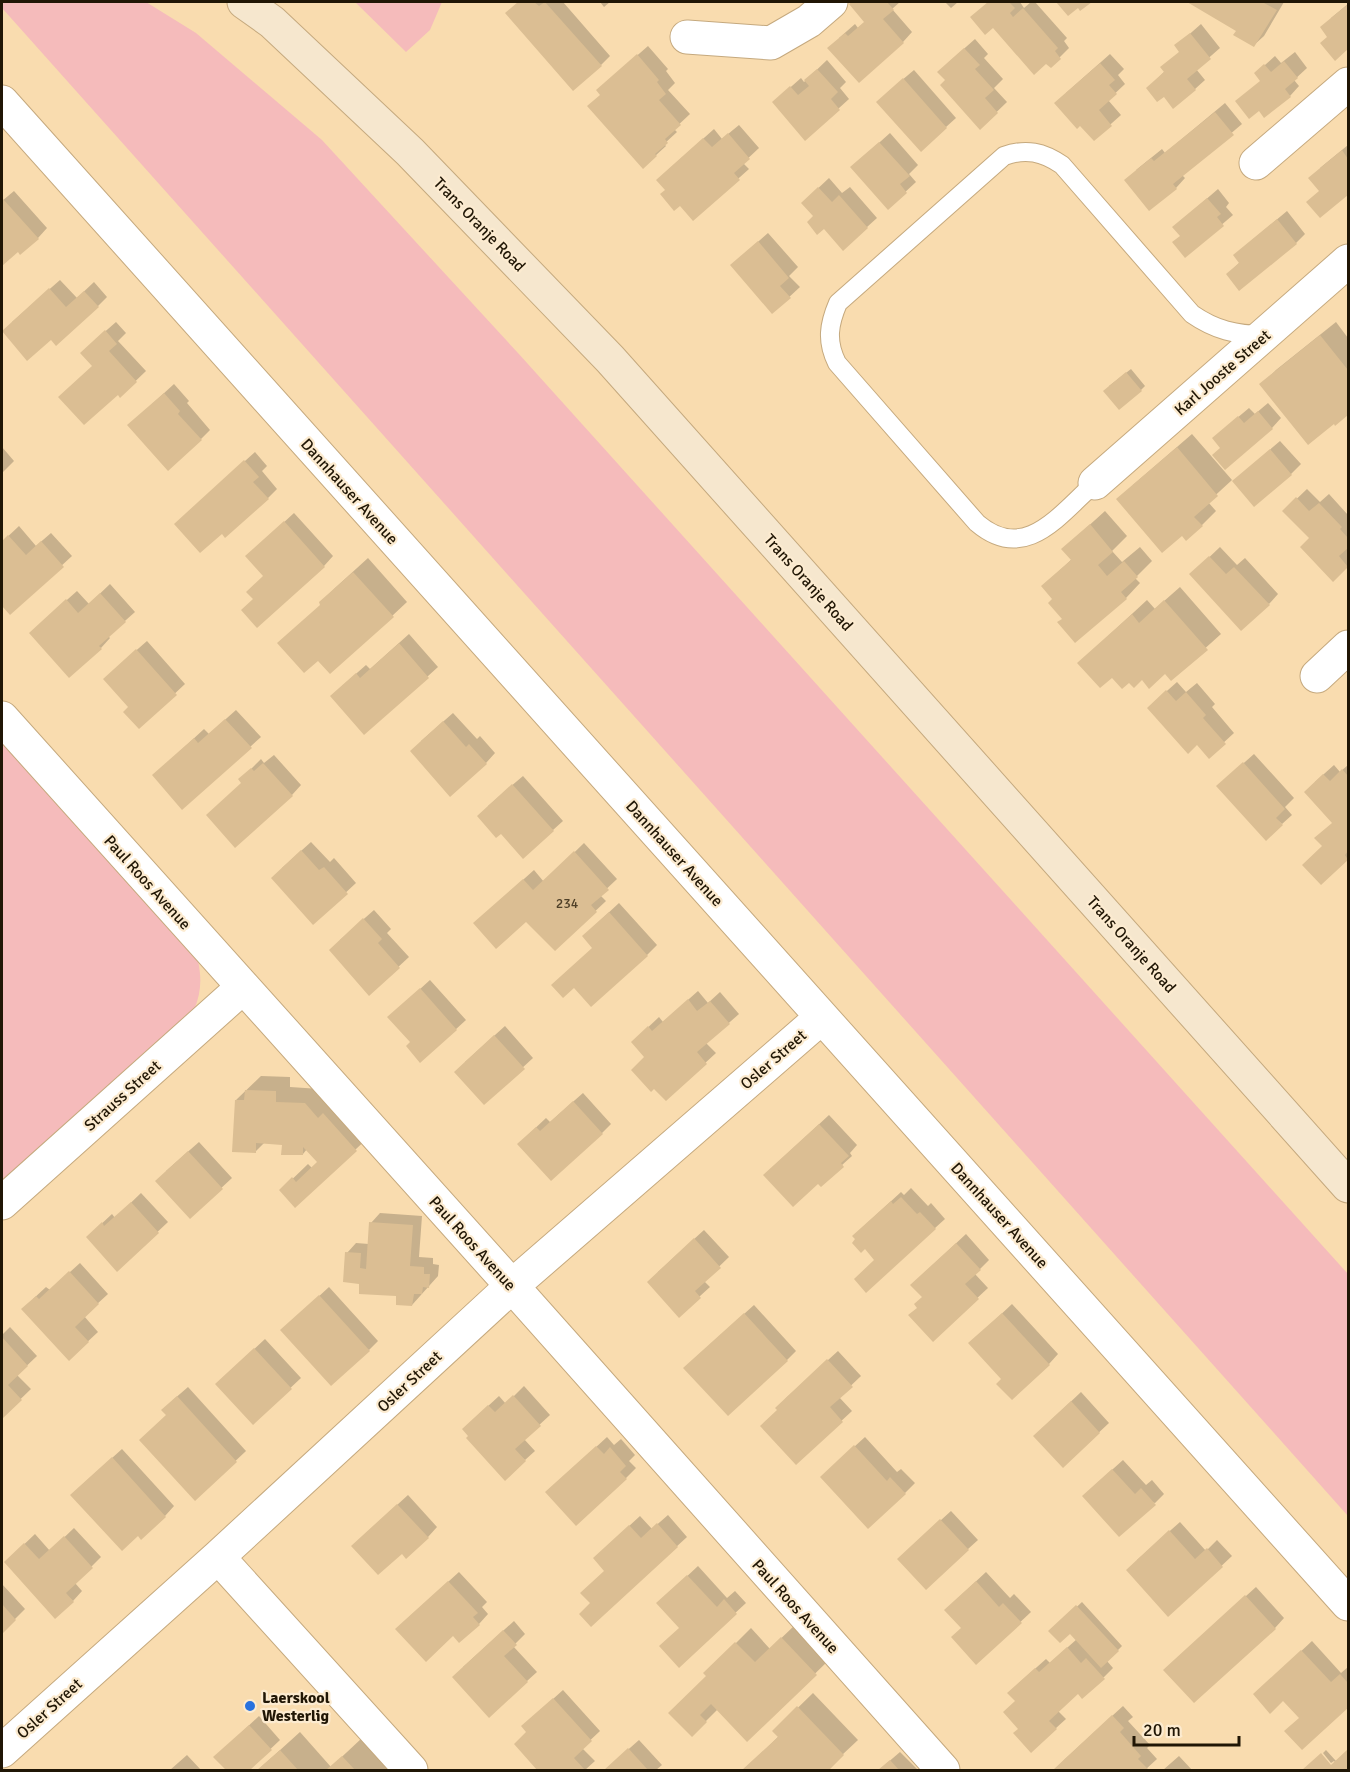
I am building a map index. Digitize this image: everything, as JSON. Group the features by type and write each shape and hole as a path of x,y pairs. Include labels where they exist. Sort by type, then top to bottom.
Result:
{"main road":[{"name":"Trans Oranje Road","path":"244,2 272,22 410,152 610,359 1348,1186"}],"street":[{"path":"687,37 771,43 809,21 831,2"},
{"path":"1256,163 1348,84"},
{"name":"Dannhauser Avenue","path":"2,102 1348,1604"},
{"name":"Karl Jooste Street","path":"1095,483 1348,261"},
{"path":"1317,676 1348,647"},
{"name":"Paul Roos Avenue","path":"2,718 943,1770"},
{"name":"Strauss Street","path":"2,1203 243,987"},
{"name":"Osler Street","path":"2,1751 218,1557 512,1286 822,1017"},
{"path":"218,1557 411,1770"}],"lane":[{"path":"1095,483 1041,532 1016,539 1001,538 988,532 977,523 837,363 832,353 829,331 838,303 1004,156 1026,151 1051,157 1062,165 1192,314 1223,331 1244,335 1265,335"}],"shaded area":[{"path":"2,2 146,2 196,33 322,140 518,353 1348,1274 1348,1516 2,8"},
{"path":"355,2 442,2 430,30 406,52"},
{"path":"2,736 198,961 200,980 194,1010 2,1187"}],"building":[{"path":"518,2 534,2 539,6 545,2 602,66 573,91 505,13"},
{"path":"852,2 887,2 894,10 883,19 904,43 859,83 827,48 845,33 848,36 864,22 849,4"},
{"path":"988,2 1009,2 1015,8 1010,13 1013,17 1023,8 1058,48 1055,51 1061,59 1051,68 1046,64 1034,75 993,28 985,35 970,17"},
{"path":"1056,2 1092,2 1080,11 1078,8 1068,16"},
{"path":"1187,2 1262,2 1277,10 1254,47 1233,35 1236,31"},
{"path":"1348,4 1348,49 1335,61 1320,43 1327,37 1320,27"},
{"path":"1190,33 1211,59 1187,79 1196,90 1173,109 1164,97 1157,102 1146,88 1164,72 1160,67 1179,52 1174,45"},
{"path":"964,48 980,65 975,69 994,90 985,98 998,113 980,130 940,85 945,80 937,72"},
{"path":"637,54 659,80 657,82 666,94 659,100 681,125 665,139 668,143 643,169 587,106 600,95 596,90"},
{"path":"1284,61 1298,78 1285,89 1291,97 1264,118 1259,111 1249,119 1235,101 1260,81 1254,73 1264,64 1271,72"},
{"path":"1100,63 1115,80 1109,85 1117,94 1099,110 1112,126 1094,141 1080,126 1077,129 1054,103"},
{"path":"817,69 838,92 831,99 840,110 805,141 772,102 790,86 798,95 809,86 804,80"},
{"path":"903,78 947,128 921,152 876,102"},
{"path":"1215,112 1234,135 1173,184 1177,189 1149,211 1124,180 1151,158 1154,161"},
{"path":"728,133 750,159 734,173 740,180 693,221 680,206 674,211 660,194 665,190 656,180 703,138 712,147"},
{"path":"879,142 910,176 900,184 907,193 888,210 850,167"},
{"path":"1342,150 1348,159 1348,195 1320,218 1306,202 1319,191 1308,178"},
{"path":"818,187 832,202 839,195 868,228 843,251 824,229 817,235 807,222 813,216 801,203"},
{"path":"1207,198 1221,214 1217,217 1224,226 1185,258 1172,242 1180,236 1172,227"},
{"path":"2,200 39,239 20,255 18,252 2,266"},
{"path":"1277,219 1297,244 1239,291 1226,274 1239,263 1233,255"},
{"path":"758,241 789,278 780,286 791,298 772,314 730,265"},
{"path":"49,288 66,307 84,291 99,307 56,346 51,340 27,361 2,331"},
{"path":"105,330 117,344 109,351 137,382 120,398 118,395 84,425 58,397 92,366 80,353"},
{"path":"1320,335 1348,370 1348,415 1308,445 1259,384"},
{"path":"1126,372 1142,391 1119,410 1103,391"},
{"path":"164,393 180,411 178,414 202,440 168,471 127,425"},
{"path":"1258,411 1273,429 1225,470 1212,455 1220,448 1212,438 1238,416 1244,423"},
{"path":"1177,447 1218,496 1194,517 1203,526 1186,541 1182,536 1162,553 1116,499"},
{"path":"1270,449 1292,475 1254,507 1232,481"},
{"path":"244,460 259,477 253,482 269,499 225,538 222,534 200,553 174,524"},
{"path":"1296,497 1309,511 1319,503 1342,527 1340,529 1348,538 1348,548 1339,556 1348,567 1333,582 1300,547 1309,538 1282,511"},
{"path":"284,521 325,567 257,628 241,610 253,599 246,592 263,576 245,556"},
{"path":"1090,524 1113,552 1098,565 1107,576 1124,561 1138,577 1121,592 1127,599 1075,643 1057,622 1062,619 1048,603 1052,599 1041,586 1071,560 1061,549"},
{"path":"8,535 26,555 41,541 64,567 10,615 2,606 2,541"},
{"path":"1209,556 1226,574 1234,567 1270,605 1241,631 1189,574"},
{"path":"353,572 394,617 330,674 318,661 304,673 277,643"},
{"path":"100,593 126,622 99,646 102,649 69,678 29,633 66,599 78,613"},
{"path":"1164,600 1208,650 1171,681 1165,674 1149,689 1142,680 1134,688 1129,683 1122,689 1112,678 1100,688 1077,663 1132,614 1139,623"},
{"path":"399,643 429,678 364,735 330,696 356,673 360,678"},
{"path":"136,649 177,695 139,729 123,712 128,707 103,679"},
{"path":"1166,690 1176,701 1186,692 1206,715 1203,718 1226,744 1209,759 1197,745 1188,754 1147,708"},
{"path":"225,719 252,748 182,810 152,775 194,738 198,743"},
{"path":"443,721 466,747 469,744 487,764 450,797 410,751"},
{"path":"1243,762 1285,809 1276,818 1283,825 1266,841 1216,786"},
{"path":"263,763 293,796 235,848 206,815 241,783 238,779 251,768 254,771"},
{"path":"1342,769 1348,776 1348,851 1345,855 1348,860 1321,885 1302,865 1322,846 1314,838 1332,823 1304,792 1323,774 1330,781"},
{"path":"512,784 554,831 523,859 501,834 496,838 477,816"},
{"path":"301,850 319,870 324,867 348,894 313,925 271,878"},
{"path":"574,851 609,890 591,905 597,912 555,951 526,922 496,949 473,923 523,879 533,890"},
{"path":"609,912 648,956 591,1007 574,988 563,998 551,985 592,948 582,936"},
{"path":"363,918 382,939 378,943 400,968 369,996 329,950"},
{"path":"420,988 457,1030 420,1063 406,1046 410,1042 387,1017"},
{"path":"688,999 697,1011 710,1001 730,1024 697,1052 707,1064 666,1101 654,1089 651,1092 631,1070 644,1057 631,1042 648,1026 652,1031"},
{"path":"494,1035 525,1069 484,1105 454,1072"},
{"path":"245,1090 276,1091 276,1102 305,1103 318,1118 323,1113 357,1151 295,1208 279,1190 292,1177 296,1182 317,1162 303,1147 303,1155 281,1155 282,1145 256,1143 256,1153 232,1152 235,1100 244,1100"},
{"path":"573,1101 603,1134 551,1181 517,1144 536,1127 540,1131"},
{"path":"819,1124 849,1156 841,1163 844,1167 821,1187 818,1184 793,1207 763,1175"},
{"path":"188,1151 223,1189 190,1219 155,1181"},
{"path":"901,1197 936,1229 866,1293 854,1279 874,1260 865,1249 861,1253 852,1243 855,1239 852,1236 891,1201 893,1204"},
{"path":"131,1202 159,1233 117,1272 86,1237 102,1222 104,1226"},
{"path":"369,1222 413,1225 410,1266 424,1267 424,1274 430,1274 429,1288 423,1287 422,1294 414,1294 412,1306 396,1305 396,1296 359,1294 359,1284 343,1282 345,1252 361,1253 360,1268 366,1269"},
{"path":"694,1238 721,1268 695,1291 701,1298 679,1318 647,1282"},
{"path":"956,1243 981,1270 965,1284 979,1299 933,1342 908,1315 917,1308 914,1304 922,1297 910,1285"},
{"path":"69,1271 99,1304 75,1327 89,1342 69,1361 21,1309 36,1296 39,1299"},
{"path":"319,1295 370,1351 331,1386 280,1330"},
{"path":"744,1313 788,1361 728,1416 683,1368"},
{"path":"1002,1313 1050,1365 1012,1400 996,1384 1001,1379 968,1343"},
{"path":"2,1337 28,1366 8,1385 22,1400 2,1419"},
{"path":"254,1348 292,1389 253,1425 215,1384"},
{"path":"827,1359 853,1387 830,1407 843,1422 796,1465 760,1426 777,1410 775,1408"},
{"path":"513,1395 541,1426 515,1449 526,1461 505,1481 466,1438 468,1436 462,1429 488,1405 495,1412"},
{"path":"177,1396 237,1462 195,1501 139,1440 166,1415 161,1410"},
{"path":"1071,1401 1100,1433 1063,1468 1033,1436"},
{"path":"854,1445 887,1481 890,1477 906,1494 868,1529 820,1477"},
{"path":"596,1446 604,1454 610,1447 626,1466 620,1472 627,1479 576,1526 545,1492"},
{"path":"112,1457 166,1517 141,1540 138,1536 122,1551 70,1495"},
{"path":"1112,1469 1135,1494 1141,1488 1156,1505 1119,1537 1082,1496"},
{"path":"397,1504 429,1538 406,1559 402,1554 378,1575 351,1546"},
{"path":"940,1519 969,1550 926,1590 897,1559"},
{"path":"657,1523 678,1547 591,1627 579,1614 590,1603 580,1593 604,1571 593,1558 629,1525 641,1538"},
{"path":"1169,1530 1195,1559 1207,1548 1223,1567 1168,1617 1126,1570"},
{"path":"64,1536 93,1568 66,1593 74,1602 55,1619 4,1562 24,1543 39,1559"},
{"path":"687,1575 717,1607 724,1599 737,1614 679,1668 659,1646 679,1628 656,1603"},
{"path":"448,1581 478,1613 473,1617 480,1625 459,1643 453,1636 426,1662 395,1629"},
{"path":"976,1581 999,1607 1003,1603 1022,1623 976,1665 951,1637 961,1628 944,1610"},
{"path":"1245,1595 1276,1629 1194,1703 1163,1670"},
{"path":"2,1604 16,1620 2,1634"},
{"path":"1076,1605 1119,1651 1101,1668 1070,1634 1060,1643 1048,1631"},
{"path":"503,1630 517,1645 504,1656 528,1682 489,1718 452,1677"},
{"path":"781,1637 817,1675 747,1742 711,1704 700,1715 707,1722 692,1737 668,1713 706,1676 703,1673 735,1642 755,1662"},
{"path":"1067,1647 1081,1663 1086,1658 1105,1679 1082,1699 1078,1694 1049,1721 1057,1729 1031,1753 1013,1733 1018,1729 1003,1712 1015,1701 1007,1693 1035,1668 1039,1672"},
{"path":"1301,1650 1331,1682 1340,1674 1348,1683 1348,1708 1302,1750 1284,1731 1299,1718 1283,1701 1270,1714 1253,1694"},
{"path":"553,1698 592,1741 574,1758 585,1770 537,1770 514,1744 526,1732 521,1726"},
{"path":"797,1706 844,1755 829,1770 742,1770 778,1737 772,1731"},
{"path":"1112,1715 1124,1728 1120,1732 1141,1756 1138,1759 1148,1769 1054,1769"},
{"path":"249,1725 272,1750 250,1770 226,1770 213,1757"},
{"path":"628,1748 648,1770 604,1770"},
{"path":"1348,1749 1348,1770 1302,1770 1321,1753 1331,1765"},
{"path":"280,1750 298,1770 257,1770"},
{"path":"342,1756 355,1770 326,1770"},
{"path":"890,1760 899,1770 878,1770"}],"place":[{"name":"Laerskool Westerlig","path":"250,1706"}]}
